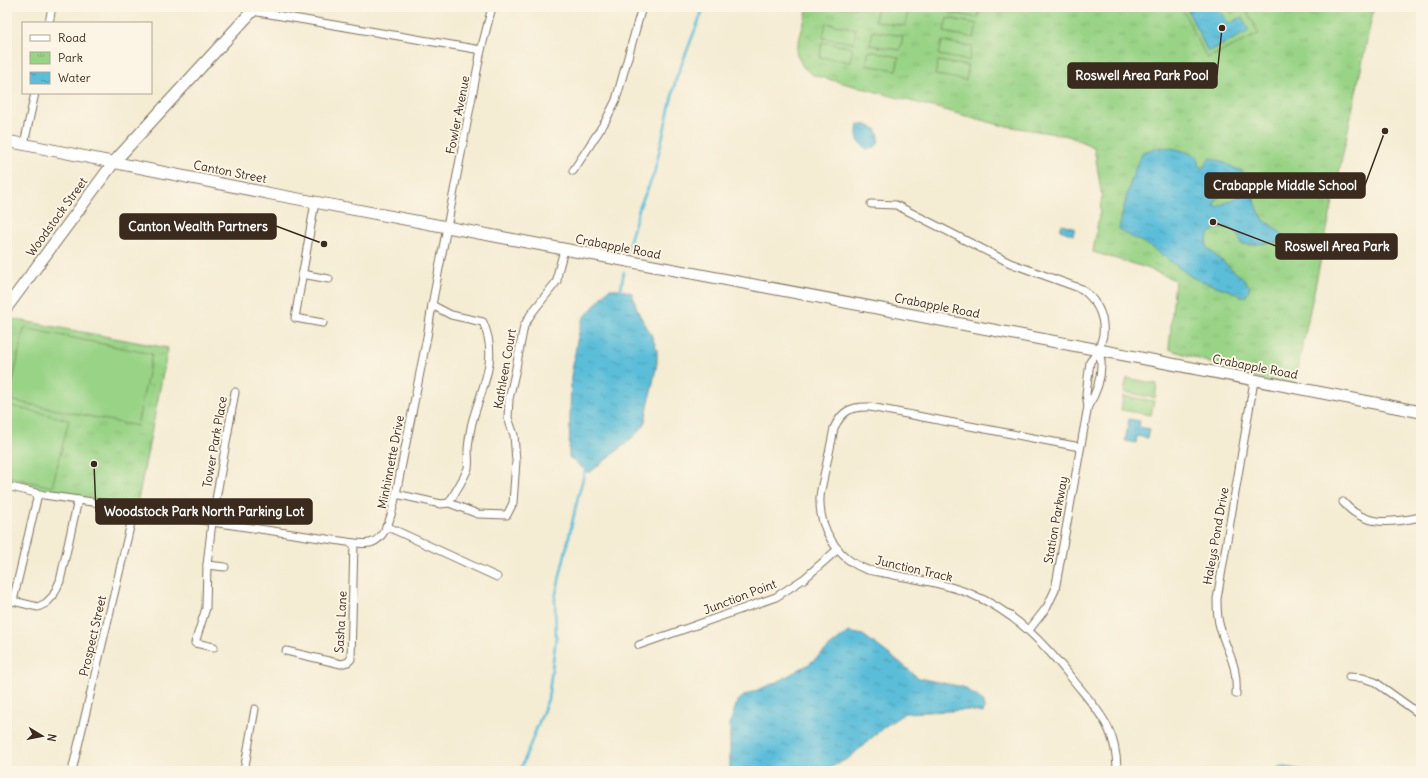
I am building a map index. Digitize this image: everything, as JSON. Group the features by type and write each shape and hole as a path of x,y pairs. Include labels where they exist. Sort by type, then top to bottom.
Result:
{"street":[{"path":"49,22 52,7"},
{"name":"Fowler Avenue","path":"448,228 481,50 492,7"},
{"path":"573,170 605,122 616,100 642,7"},
{"path":"254,9 481,50"},
{"name":"Woodstock Street","path":"7,307 114,162 254,9"},
{"path":"24,144 34,94"},
{"name":"Canton Street","path":"7,141 448,228"},
{"path":"315,202 294,318 323,323"},
{"path":"871,204 896,205 1010,263 1082,289 1096,304 1102,316 1103,334 1099,350"},
{"name":"Crabapple Road","path":"448,228 1421,412"},
{"name":"Minhinnette Drive","path":"7,486 38,494 135,506 212,522 354,543 372,543 381,536 391,518 448,228"},
{"name":"Kathleen Court","path":"432,305 451,315 483,322 487,330 491,361 469,438 468,467 449,503 478,514 507,515 513,503 516,461 514,435 508,418 509,399 524,326 531,314 557,281 564,250"},
{"path":"302,274 329,280"},
{"name":"Station Parkway","path":"1029,630 1047,607 1055,590 1088,406 1086,394 1090,362 1099,350"},
{"name":"Station Parkway","path":"1088,406 1095,395 1102,365 1099,350"},
{"name":"Haleys Pond Drive","path":"1236,694 1236,670 1220,628 1216,599 1254,381"},
{"name":"Tower Park Place","path":"214,647 196,643 206,608 207,565 212,522 235,392"},
{"name":"Junction Track","path":"1080,447 870,406 858,406 846,411 838,419 834,428 820,498 821,513 824,525 830,538 838,549 852,562 867,570 940,584 971,594 1000,609 1029,630 1050,652 1099,711 1108,725 1114,739 1117,756 1117,771"},
{"path":"38,494 13,601 38,607 46,604 53,596 60,582 78,500"},
{"path":"396,494 441,504 449,503"},
{"path":"1343,502 1358,516 1367,519 1380,521 1402,521 1421,517"},
{"name":"Prospect Street","path":"72,771 135,506"},
{"path":"386,526 497,576"},
{"name":"Sasha Lane","path":"286,651 341,664 348,662 351,659 354,543"},
{"name":"Junction Point","path":"639,645 776,597 805,578 838,549"},
{"path":"207,565 225,567"},
{"path":"1349,677 1363,678 1375,682 1421,715"},
{"path":"244,771 255,709"}],"green space":[{"path":"808,7 1374,7 1293,391 1169,349 1175,280 1147,268 1093,252 1102,197 1094,147 1068,136 1000,125 813,75 803,67 796,52"},
{"path":"877,7 908,12 905,26 875,21"},
{"path":"949,7 980,7 978,18 948,12"},
{"path":"1179,7 1228,7 1231,13 1245,7 1259,34 1207,58 1183,10 1181,11"},
{"path":"947,18 977,24 974,38 944,32"},
{"path":"826,23 856,29 853,43 823,38"},
{"path":"873,31 903,36 900,50 870,45"},
{"path":"942,41 972,47 969,61 939,55"},
{"path":"822,42 853,48 850,62 820,57"},
{"path":"869,51 899,57 896,70 866,65"},
{"path":"938,61 968,66 966,80 935,75"},
{"path":"7,318 168,348 136,510 84,502 7,483"},
{"path":"24,328 152,354 137,426 9,400"},
{"path":"1127,378 1157,384 1155,398 1124,392"},
{"path":"1123,396 1154,401 1151,415 1121,410"},
{"path":"7,405 69,420 52,487 7,476"}],"water":[{"path":"1186,7 1219,7 1228,24 1242,17 1249,31 1208,52"},
{"path":"858,124 876,129 879,136 878,144 874,148 867,149 859,141 857,135"},
{"path":"1162,147 1180,150 1198,157 1198,165 1202,168 1210,158 1242,171 1244,177 1243,180 1222,194 1214,205 1217,207 1246,193 1252,194 1264,220 1288,238 1285,243 1241,244 1237,233 1230,228 1220,228 1210,233 1206,244 1209,250 1241,277 1250,287 1246,296 1240,296 1231,291 1193,278 1148,245 1119,229 1131,180 1138,161 1143,152"},
{"path":"1062,224 1075,228 1073,235 1060,230"},
{"path":"609,289 619,289 632,293 638,312 651,334 657,350 657,363 644,426 628,442 589,473 569,457 571,377 582,320"},
{"path":"1129,419 1140,421 1139,427 1150,429 1148,438 1137,436 1136,443 1125,441"},
{"path":"848,632 863,635 918,678 963,687 982,700 984,708 983,713 968,710 905,713 884,727 849,758 824,771 730,771 730,724 737,702 745,695 777,682 809,664"},
{"path":"1281,766 1307,771 1272,771"}],"waterway":[{"path":"627,250 640,206 654,174 676,79 704,7"},
{"path":"620,293 624,272"},
{"path":"520,771 548,699 556,638 555,598 586,467"}],"place":[{"name":"Roswell Area Park Pool","path":"1222,28"},
{"name":"Crabapple Middle School","path":"1385,131"},
{"name":"Roswell Area Park","path":"1213,222"},
{"name":"Canton Wealth Partners","path":"324,244"},
{"name":"Woodstock Park North Parking Lot","path":"94,464"}]}
